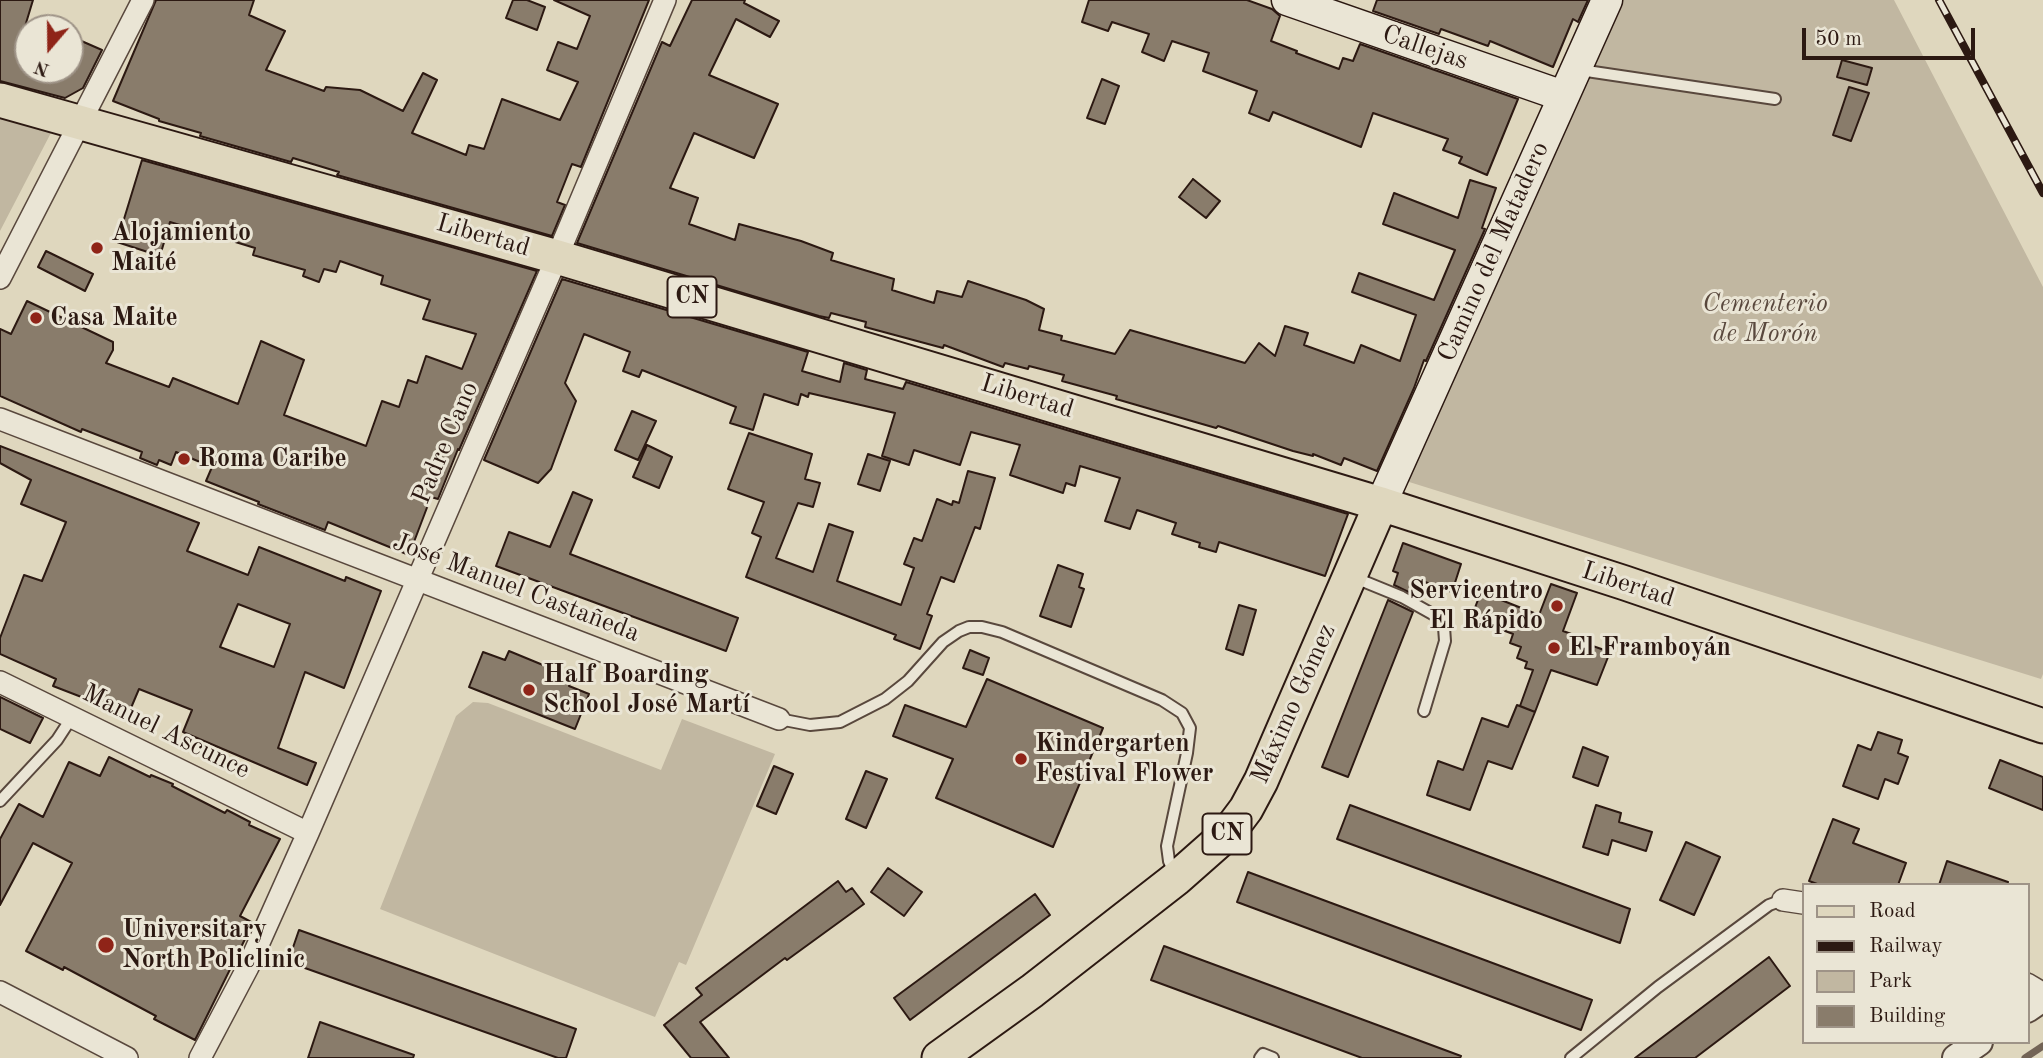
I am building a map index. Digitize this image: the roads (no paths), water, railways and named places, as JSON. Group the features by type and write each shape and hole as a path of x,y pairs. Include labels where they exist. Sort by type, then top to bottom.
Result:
{"main road":[{"name":"Callejas","path":"1287,0 1563,96"},
{"name":"Camino del Matadero","path":"1381,504 1607,0"},
{"name":"Libertad","path":"0,100 557,257 1381,504 1625,583 2043,726"},
{"name":"Máximo Gómez","path":"939,1058 1032,991 1177,878 1228,833 1246,809 1261,781 1381,504"}],"street":[{"path":"0,278 143,0"},
{"name":"Padre Cano","path":"200,1058 248,967 308,833 666,0"},
{"name":"José Manuel Castañeda","path":"0,419 779,719"},
{"name":"Manuel Ascunce","path":"0,682 308,833"},
{"path":"2029,986 2037,990 2043,998"},
{"path":"0,992 127,1058"},
{"path":"1956,1058 1976,1044"}],"lane":[{"path":"1576,69 1775,99"},
{"path":"1350,576 1402,597 1436,616 1444,627 1445,640 1423,711"},
{"name":"José Manuel Castañeda","path":"779,719 810,725 840,722 885,699 908,681 943,642 958,631 969,627 982,627 1002,632 1162,700 1182,713 1190,728 1167,846 1169,861 1177,878"},
{"path":"0,801 57,740 72,717"},
{"path":"1571,1058 1669,979 1769,905 1793,902"},
{"path":"1259,1058 1263,1054 1273,1058"}],"waterway":[{"path":"2025,1058 2043,1046"}],"railway":[{"path":"1939,0 2043,193"}],"place":[{"name":"Alojamiento Maité","path":"97,248"},
{"name":"Casa Maite","path":"36,318"},
{"name":"Roma Caribe","path":"184,459"},
{"name":"Servicentro El Rápido","path":"1557,606"},
{"name":"El Framboyán","path":"1554,648"},
{"name":"Half Boarding School José Martí","path":"529,690"},
{"name":"Kindergarten Festival Flower","path":"1021,759"},
{"name":"Universitary North Policlinic","path":"106,945"}],"park label":[{"name":"Cementerio de Morón","path":"1765,319"}]}
